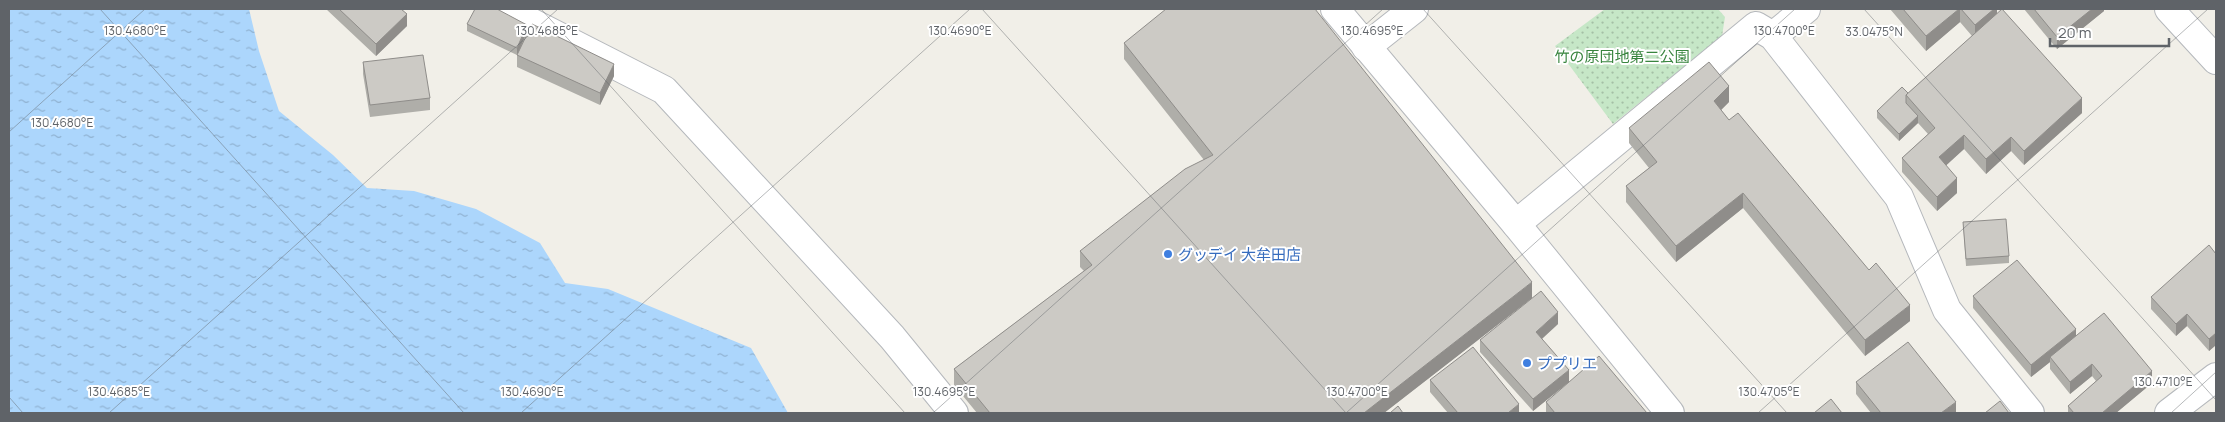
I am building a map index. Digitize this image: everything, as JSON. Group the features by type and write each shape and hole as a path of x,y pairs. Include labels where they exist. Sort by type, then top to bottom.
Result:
{"street":[{"path":"505,9 664,90 892,337 954,413"},
{"path":"1335,9 1516,224 1670,413"},
{"path":"1366,46 1414,9"},
{"path":"1516,224 1757,23 1806,9"},
{"path":"2169,9 2216,60"},
{"path":"1757,23 1899,197 1947,310 2030,413"},
{"path":"2169,413 2216,377"}],"green space":[{"name":"竹の原団地第二公園","path":"1605,9 1718,9 1725,17 1722,36 1613,124 1555,46"}],"water":[{"path":"9,9 249,9 259,51 279,111 333,155 367,188 414,191 476,209 540,243 565,283 608,289 751,348 788,413 9,413"}],"building":[{"path":"339,9 401,9 407,14 376,44"},
{"path":"475,9 497,9 527,25 517,48 467,24"},
{"path":"1166,9 1315,9 1532,282 1364,413 990,413 954,369 1092,265 1080,251 1185,169 1213,155 1124,43"},
{"path":"1903,9 1959,9 1926,36"},
{"path":"1961,9 1994,9 1975,25"},
{"path":"2002,9 2082,98 2024,151 2011,137 1986,159 1964,135 1939,157 1957,178 1937,197 1902,158 1935,128 1906,95"},
{"path":"2034,9 2092,9 2057,37"},
{"path":"532,24 614,64 600,93 517,55"},
{"path":"423,55 430,98 370,105 363,62"},
{"path":"1709,62 1729,86 1714,101 1729,120 1738,113 1869,270 1876,263 1910,305 1865,340 1743,193 1676,246 1626,186 1657,162 1629,128"},
{"path":"1902,87 1908,93 1906,95 1906,103 1918,116 1899,134 1877,111"},
{"path":"2006,219 2009,256 1966,259 1963,222"},
{"path":"2209,245 2216,254 2216,333 2209,339 2187,314 2176,324 2151,297"},
{"path":"2017,260 2076,329 2031,365 1973,296"},
{"path":"1541,291 1558,312 1536,332 1569,370 1533,399 1480,340"},
{"path":"2104,313 2152,371 2102,413 2074,413 2068,406 2102,376 2092,364 2070,382 2050,357"},
{"path":"1908,342 1956,402 1941,413 1881,413 1856,382"},
{"path":"1473,347 1519,404 1508,413 1458,413 1430,380"},
{"path":"1599,356 1647,413 1555,413 1546,402"},
{"path":"1831,399 1842,413 1814,413"},
{"path":"2000,401 2009,413 1985,413"},
{"path":"1398,406 1403,413 1390,413"}],"place":[{"name":"グッデイ 大牟田店","path":"1168,254"},
{"name":"ププリエ","path":"1527,363"}]}
